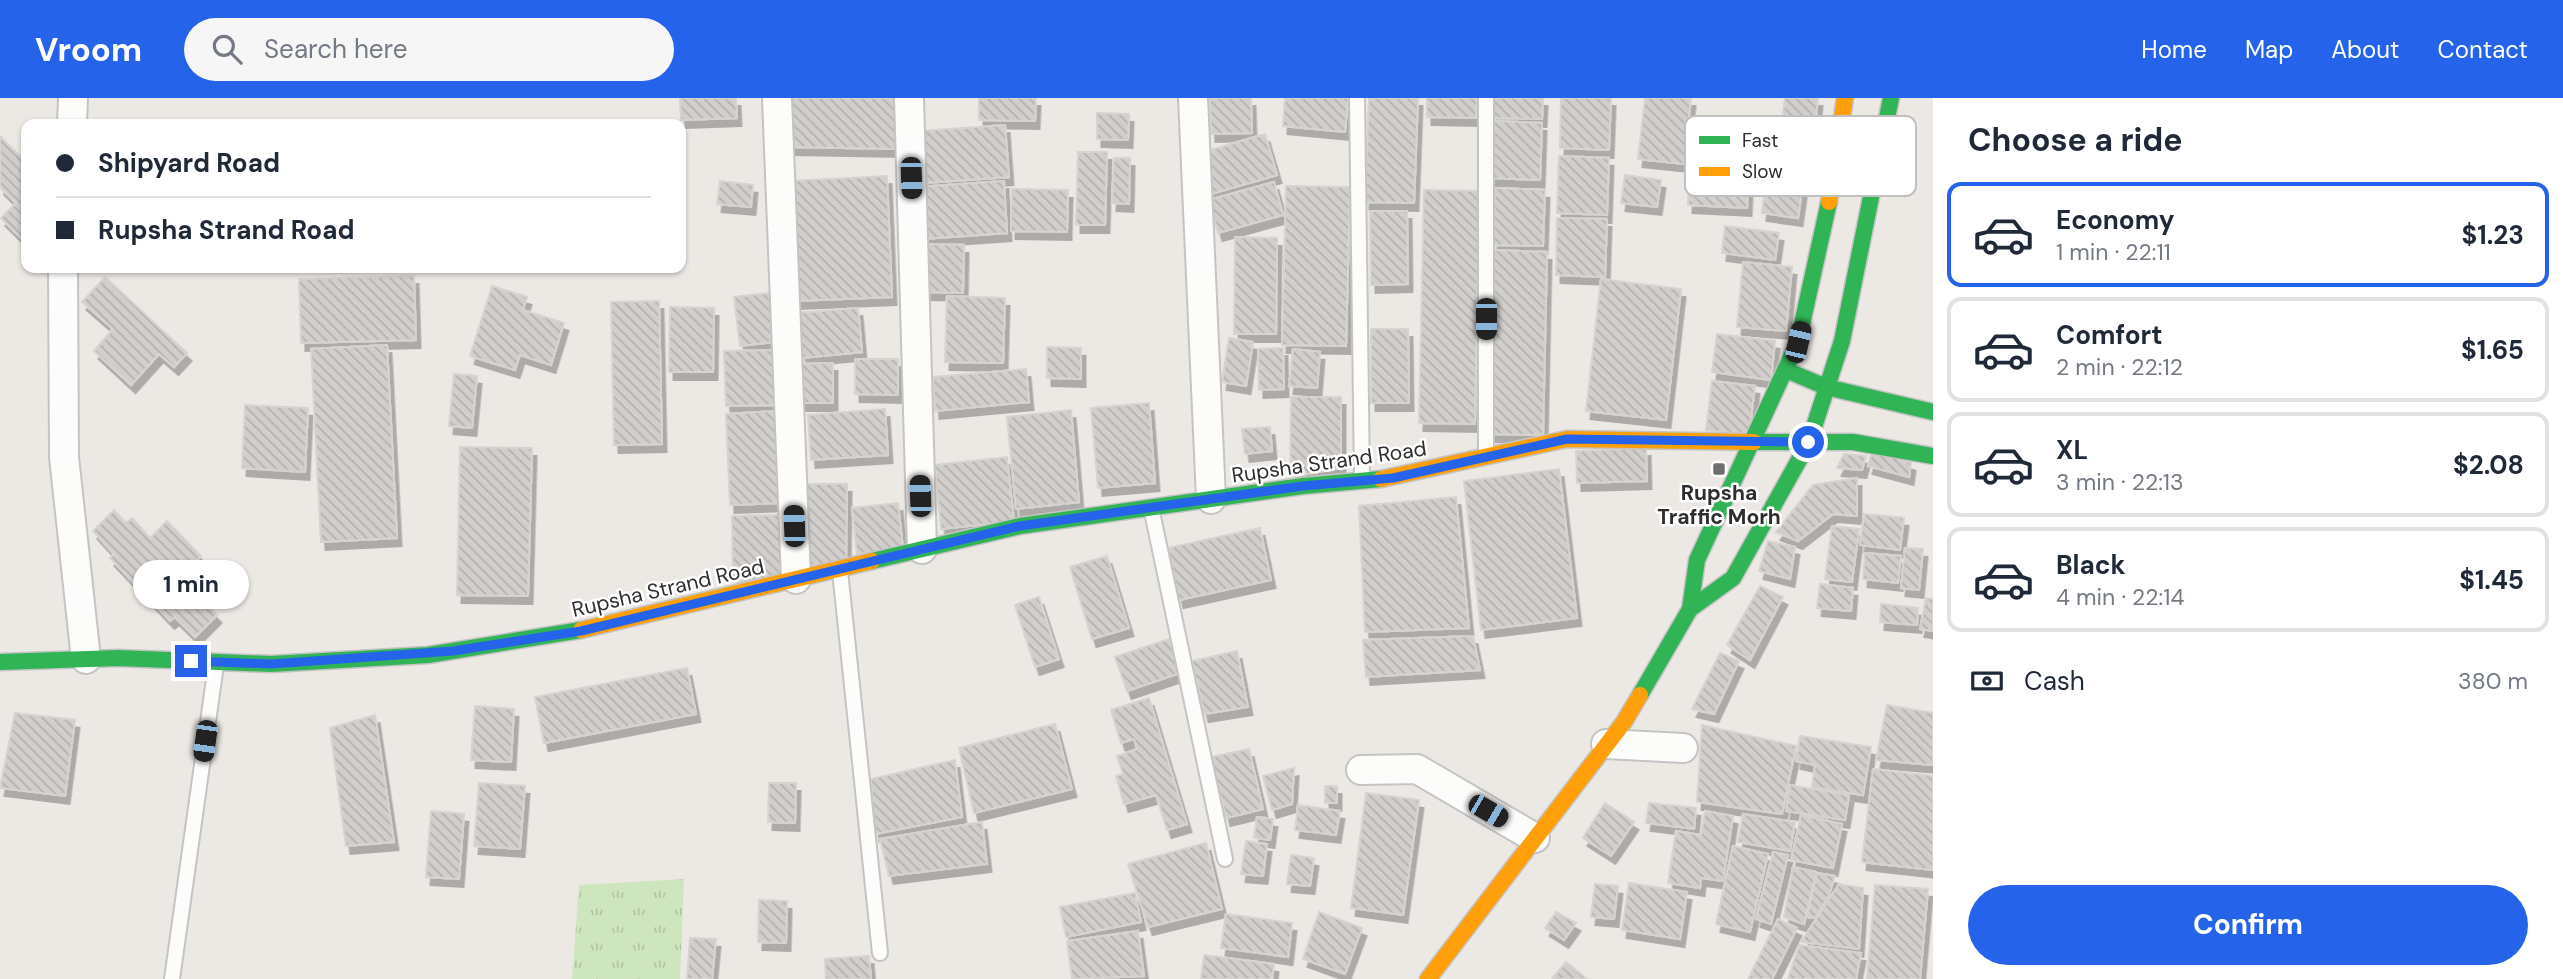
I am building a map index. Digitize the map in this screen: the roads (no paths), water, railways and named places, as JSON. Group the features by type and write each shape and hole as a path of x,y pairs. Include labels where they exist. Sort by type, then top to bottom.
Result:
{"main road":[{"path":"1842,116 1845,98"},
{"path":"1887,116 1891,98"},
{"path":"1428,979 1623,722 1690,609 1697,560 1754,442 1798,342 1830,196"},
{"path":"1690,609 1733,578 1808,442 1842,341 1871,196"},
{"path":"1786,370 1826,387 1933,412"},
{"name":"Rupsha Strand Road","path":"0,662 86,659 271,664 428,655 581,631 1020,526 1211,499 1393,478 1567,439 1853,442 1933,456"}],"street":[{"path":"72,119 73,98"},
{"path":"776,98 796,579"},
{"path":"909,98 922,549"},
{"path":"1193,98 1211,499"},
{"path":"63,273 64,457 86,659"},
{"path":"1606,744 1683,748"},
{"path":"1361,770 1417,769 1535,838"}],"lane":[{"path":"1357,98 1362,481"},
{"path":"1486,98 1486,457"},
{"path":"1151,508 1225,859"},
{"path":"840,569 880,953"},
{"path":"172,979 216,662"}],"place":[{"name":"Rupsha Traffic Morh","path":"1719,469"}]}
